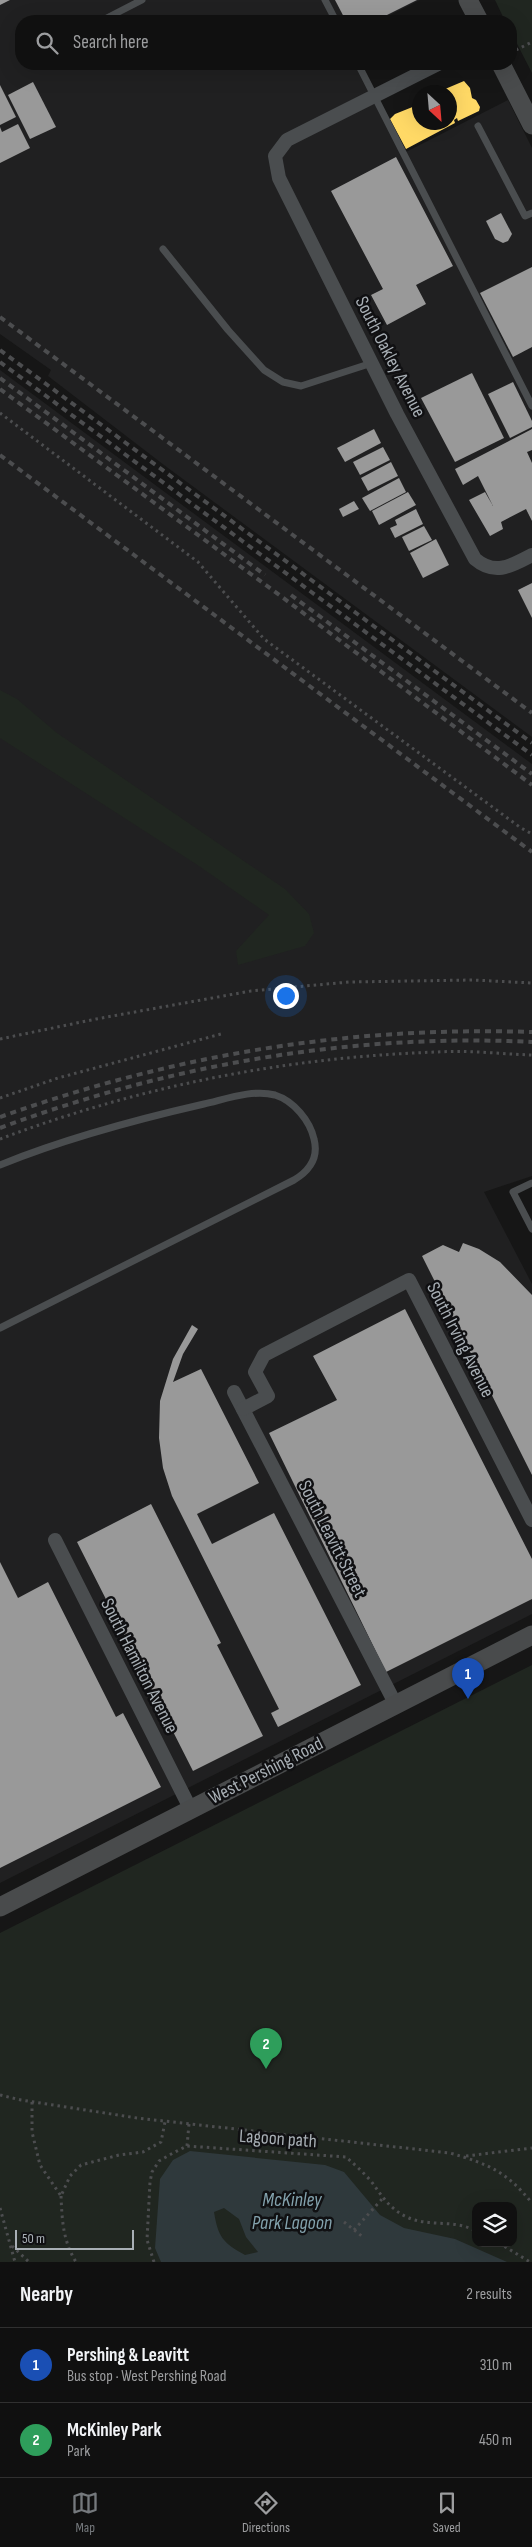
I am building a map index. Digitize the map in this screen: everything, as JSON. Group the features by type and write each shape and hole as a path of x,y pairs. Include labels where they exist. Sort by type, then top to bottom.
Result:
{"main road":[{"path":"468,0 476,15"},
{"path":"504,70 532,125"},
{"name":"West Pershing Road","path":"0,1907 532,1635"}],"street":[{"path":"374,97 426,70"},
{"name":"South Oakley Avenue","path":"374,97 287,140 275,156 279,178 372,363 475,559 484,567 506,568 532,555"},
{"name":"South Irving Avenue","path":"243,1409 268,1396 255,1372 264,1355 409,1280 532,1520"},
{"name":"South Leavitt Street","path":"234,1392 396,1705"},
{"name":"South Hamilton Avenue","path":"55,1540 191,1810"}],"lane":[{"path":"113,15 142,0"},
{"path":"325,0 333,15"},
{"path":"361,70 532,406"},
{"path":"478,126 525,216 532,213"},
{"path":"163,248 252,357 264,370 283,382 301,386 372,363"},
{"path":"0,1165 93,1131 245,1095 261,1093 286,1100 300,1113 311,1130 316,1149 308,1170 294,1180 0,1328"},
{"path":"532,1183 513,1192 532,1229"}],"path":[{"path":"517,50 532,42"},
{"path":"0,413 198,562 264,638 521,828 532,834"},
{"path":"0,1039 96,1019 251,992 349,982 473,980 532,983"},
{"path":"0,1098 58,1078 221,1034"},
{"path":"0,1139 99,1105 176,1084 264,1068 342,1058 439,1051 532,1055"},
{"path":"0,2095 32,2102 165,2122 356,2141 450,2153 489,2165 519,2187 532,2203"},
{"path":"32,2102 32,2132 40,2165 61,2196"},
{"path":"76,2262 69,2252 63,2231 61,2196 70,2176 81,2165 119,2155 143,2152 161,2142 165,2122"},
{"path":"154,2262 147,2240 152,2172 159,2161 186,2146 189,2124"},
{"name":"Lagoon path","path":"186,2146 346,2157 370,2180 394,2210 410,2218 427,2223 456,2223 472,2229"},
{"path":"462,2156 532,2148"},
{"path":"354,2230 383,2198"},
{"path":"0,2208 15,2262"},
{"path":"344,2222 363,2237"},
{"path":"12,2246 30,2262"},
{"path":"506,2247 530,2262"}],"shaded area":[{"path":"0,0 420,0 390,15 15,15 15,70 361,70 404,153 449,130 457,130 457,126 508,100 532,148 532,737 164,465 48,376 51,370 0,334"},
{"path":"495,0 532,0 532,73 517,44 517,15 502,15"},
{"path":"0,370 532,764 532,1176 484,1192 532,1284 532,1614 0,1883"},
{"path":"0,690 17,699 57,733 285,889 309,914 314,933 305,946 238,965 236,951 269,915 199,866 0,738"},
{"path":"532,1665 532,2262 0,2262 0,1933"}],"water":[{"name":"McKinley Park Lagoon","path":"190,2151 325,2165 344,2172 380,2215 404,2228 455,2239 507,2262 161,2262 155,2248 160,2179 173,2160","holes":["224,2208 239,2219 246,2237 258,2252 245,2255 231,2247 217,2228 214,2212"]}],"building: Homes":[{"path":"464,81 470,88 472,98 476,100 480,107 479,111 458,121 457,85 455,85"},
{"path":"412,107 412,130 442,130 406,149 390,119 395,114"}],"building: Industry":[{"path":"0,0 10,0 0,5"},
{"path":"335,0 417,0 387,15 343,15"},
{"path":"33,82 56,127 30,139 8,95"},
{"path":"0,85 16,117 0,125"},
{"path":"18,124 30,148 0,163 0,127 2,132"},
{"path":"396,157 453,266 416,285 426,304 387,325 371,295 383,289 331,191"},
{"path":"501,213 512,234 508,241 503,243 495,239 486,221"},
{"path":"532,267 532,347 513,357 480,293"},
{"path":"472,373 504,438 455,462 421,398"},
{"path":"513,382 532,421 532,427 510,438 488,394"},
{"path":"374,429 381,443 345,462 337,448"},
{"path":"532,429 532,450 527,452 532,463 532,521 526,509 501,522 503,529 490,536 469,500 485,492 493,506 478,476 463,485 455,469"},
{"path":"383,447 390,460 360,475 353,462"},
{"path":"391,462 398,476 368,491 361,478"},
{"path":"399,478 406,492 370,511 362,498"},
{"path":"408,492 416,505 379,525 372,511"},
{"path":"354,501 359,509 343,517 339,509"},
{"path":"416,509 423,524 395,538 390,528 397,525 395,520"},
{"path":"424,526 432,540 409,551 402,537"},
{"path":"436,539 449,565 423,578 410,553"},
{"path":"532,583 532,618 518,590"},
{"path":"463,1243 479,1249 500,1262 532,1295 532,1475 422,1256 443,1245 459,1252"},
{"path":"405,1309 532,1559 532,1599 386,1672 269,1433 337,1400 313,1356"},
{"path":"192,1325 198,1329 183,1354 173,1382 201,1369 259,1483 197,1514 212,1544 274,1513 361,1685 278,1727 271,1713 279,1709 172,1496 163,1468 159,1438 160,1401 173,1359"},
{"path":"151,1504 221,1643 217,1645 263,1736 193,1771 77,1542"},
{"path":"0,1562 18,1598 48,1582 116,1717 123,1713 161,1787 0,1868"}],"railway":[{"path":"0,317 532,713"},
{"path":"0,350 532,743"},
{"path":"0,362 532,755"},
{"path":"0,378 265,575"},
{"path":"0,389 282,597 532,785"},
{"path":"0,455 532,852"},
{"path":"291,595 532,774"},
{"path":"0,1117 65,1095 131,1077 196,1061 262,1049 328,1040 395,1034 463,1031 532,1032"},
{"path":"0,1128 64,1106 129,1087 195,1071 262,1058 396,1043 532,1042"}],"place":[{"name":"Pershing & Leavitt","path":"468,1699"},
{"name":"McKinley Park","path":"266,2069"}]}
